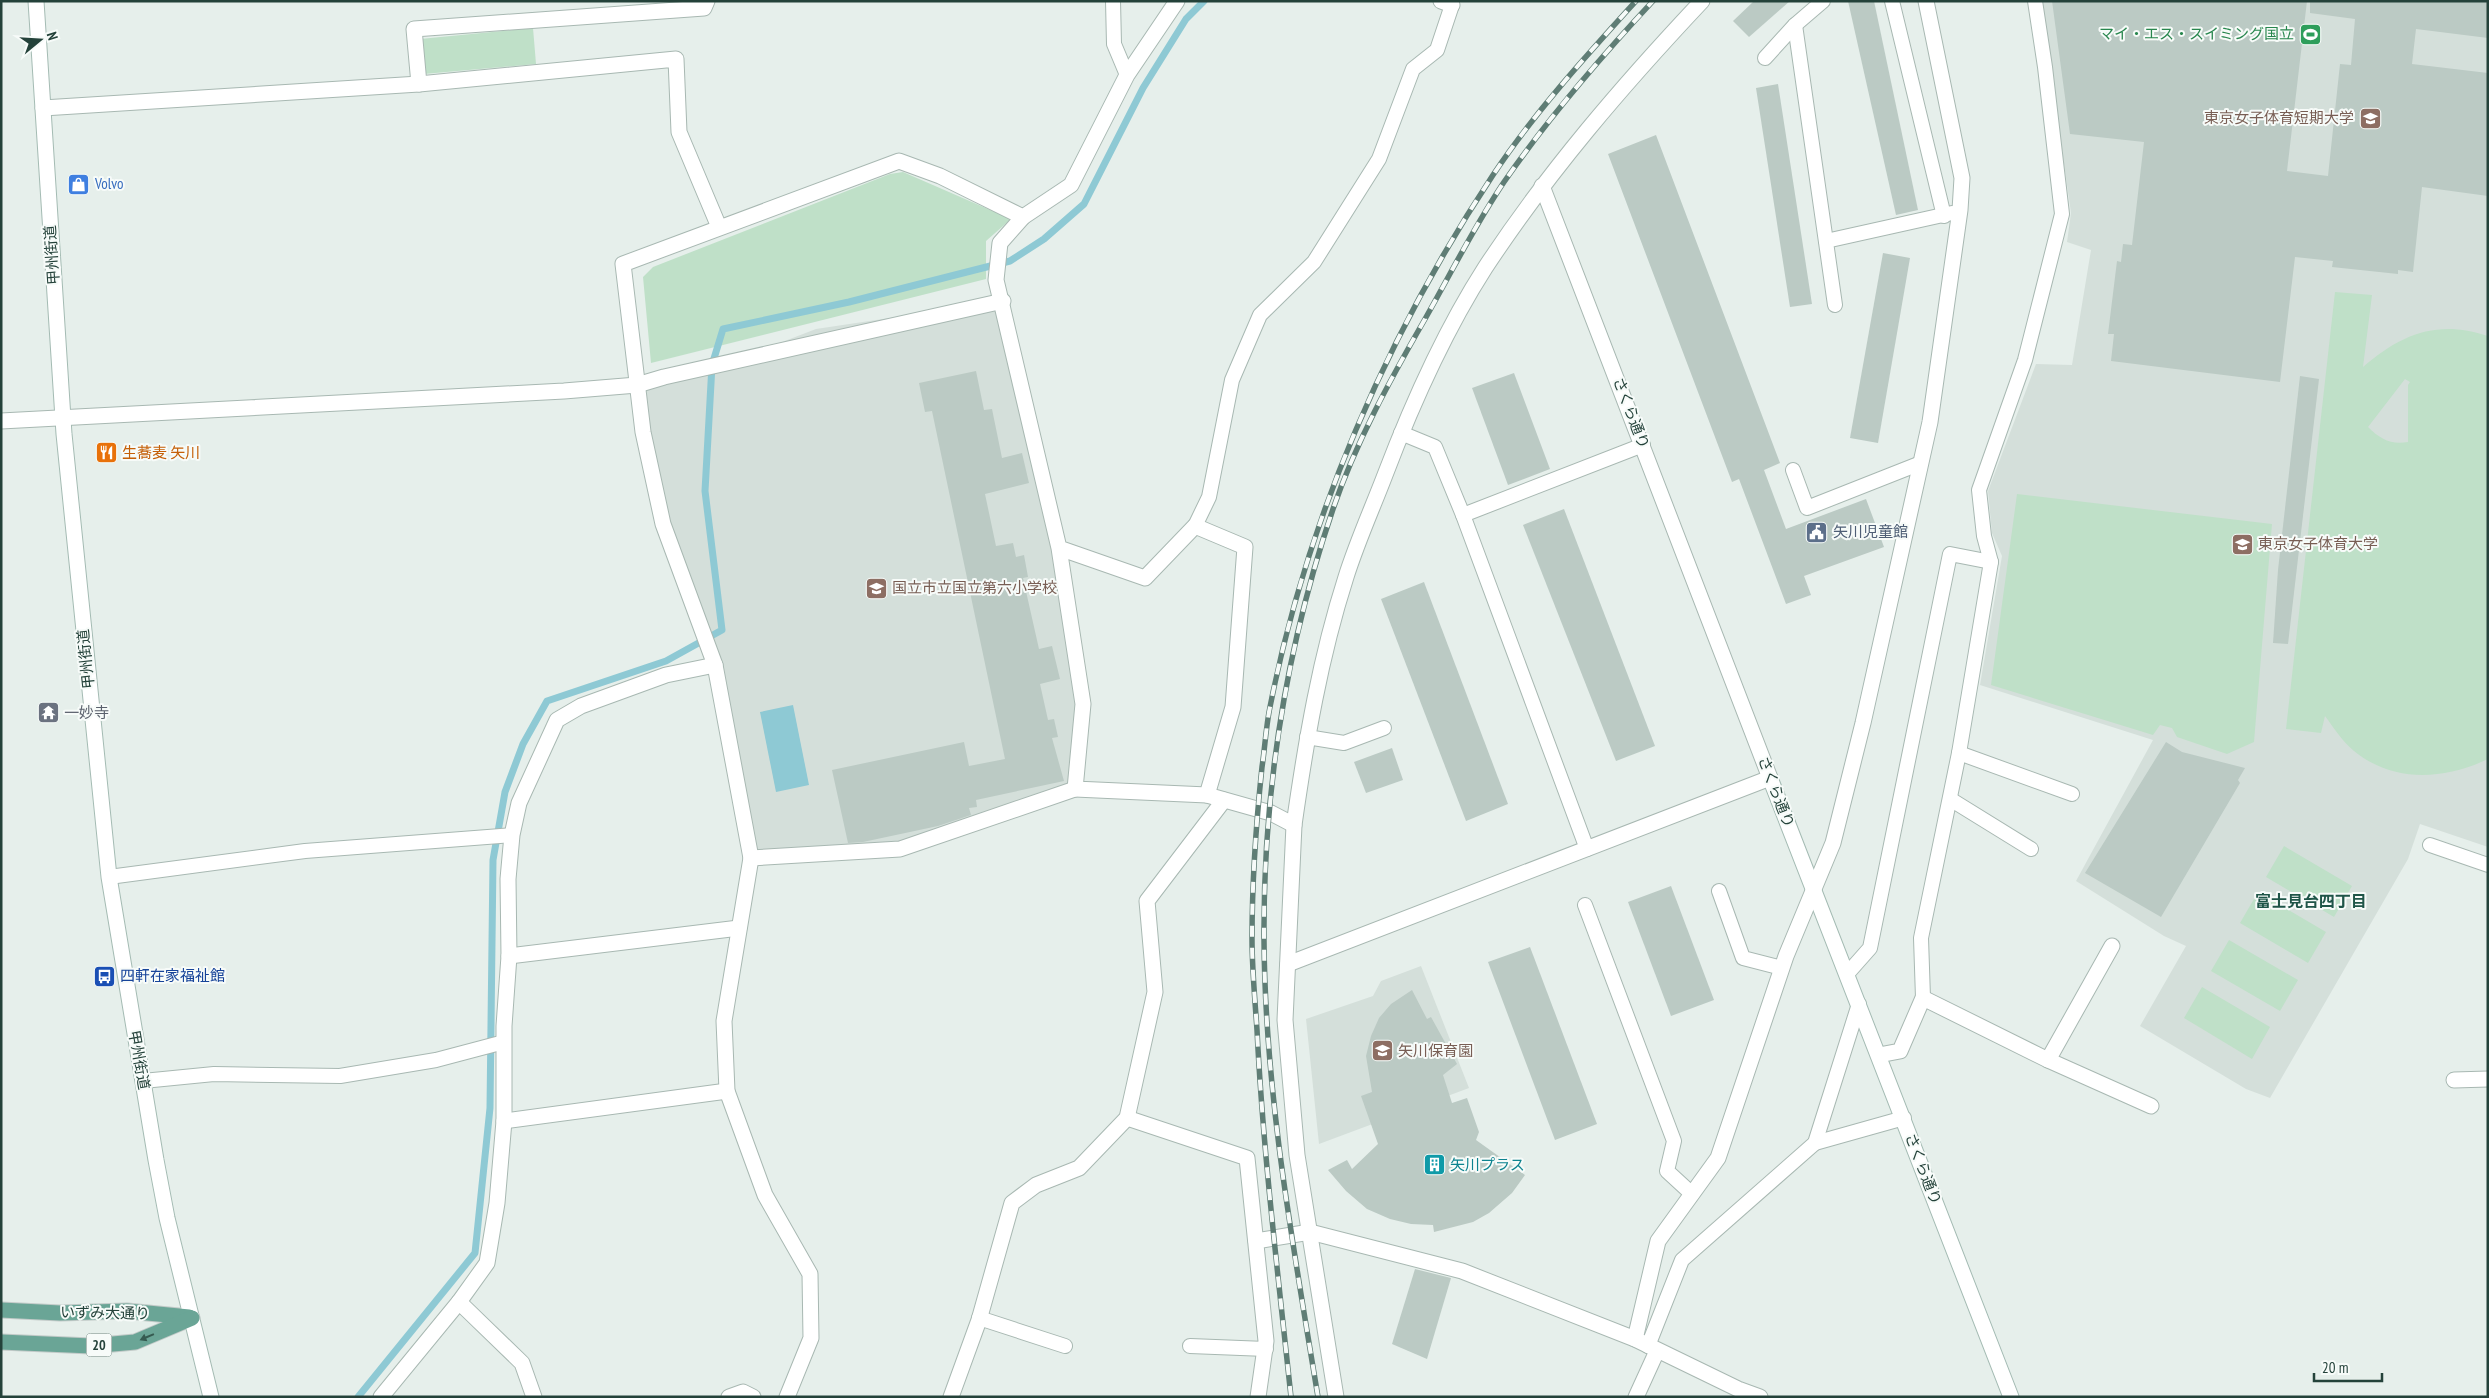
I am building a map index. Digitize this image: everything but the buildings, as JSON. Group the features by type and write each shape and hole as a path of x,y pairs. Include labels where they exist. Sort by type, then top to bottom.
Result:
{"main road":[{"name":"いずみ大通り","path":"1,1310 60,1313 127,1311 192,1318"},
{"name":"いずみ大通り","path":"1,1342 91,1346 135,1342 192,1318"}],"street":[{"name":"甲州街道","path":"36,1 63,416 109,877 167,1218 211,1397"},
{"path":"419,84 414,29 704,8 707,1"},
{"path":"1074,789 1083,704 1059,548 1003,301 996,280 1000,243 1023,217 1071,185 1127,75 1177,1"},
{"path":"1336,1397 1297,1155 1285,1020 1294,825 1307,737 1327,646 1346,576 1401,432 1453,324 1485,269 1542,186 1642,64 1702,1"},
{"path":"1636,1397 1647,1345 1658,1241 1718,1158 1782,968 1833,843 1930,422 1960,210 1962,178 1926,1"},
{"path":"42,108 419,84 676,59 679,132 719,227"},
{"path":"787,1397 810,1338 810,1274 765,1196 727,1091 724,1021 751,858 715,665 663,524 643,432 623,264 899,161 940,176 1023,217"},
{"name":"さくら通り","path":"1542,186 2011,1397"},
{"path":"1,421 63,416 564,391 637,385 1003,301"},
{"path":"1059,548 1145,578 1195,526 1246,547 1234,707 1208,795"},
{"path":"381,1397 459,1302 487,1263 497,1203 504,1121 502,1043 509,956 509,836 519,804 557,720 581,706 666,675 715,665"},
{"path":"1288,964 1770,778"},
{"path":"751,858 900,849 1074,789 1208,795 1271,813 1294,825"},
{"path":"951,1397 979,1318 1012,1203 1036,1185 1079,1168 1127,1118 1155,992 1146,901 1224,800"},
{"path":"509,956 739,928"},
{"path":"2048,1060 2112,946"},
{"path":"1879,1055 1900,1051 1923,998 2048,1060 2151,1106"},
{"path":"2454,1080 2488,1079"},
{"path":"504,1121 727,1091"},
{"path":"1127,1118 1247,1158 1266,1349 1258,1397"},
{"path":"1256,1241 1310,1232 1462,1271 1647,1345 1738,1389 1760,1397"},
{"path":"459,1302 522,1362 534,1397"},
{"path":"729,1397 744,1392 753,1397"}],"lane":[{"path":"1112,1 1114,44 1127,75"},
{"path":"1765,58 1795,25 1822,1"},
{"path":"1892,1 1944,216"},
{"path":"1923,998 1921,938 1959,753 1991,562 1984,536 1979,490 2025,360 2062,214 2045,67 2034,1"},
{"path":"1195,526 1209,497 1232,380 1260,315 1314,262 1379,159 1413,69 1437,50 1446,3"},
{"path":"1795,25 1835,305"},
{"path":"1826,241 1944,216 1960,210"},
{"path":"1401,432 1435,447 1463,515 1587,848"},
{"path":"1463,515 1643,445"},
{"path":"1793,470 1807,508 1921,463"},
{"path":"1847,974 1870,948 1950,554 1991,562"},
{"path":"1307,737 1344,743 1384,728"},
{"path":"1959,753 2072,794"},
{"path":"1950,799 2031,849"},
{"path":"109,877 305,851 509,836"},
{"path":"2430,845 2488,865"},
{"path":"1719,891 1743,958 1782,968"},
{"path":"1585,905 1674,1141 1666,1171 1692,1194"},
{"path":"1815,1143 1859,1004"},
{"path":"143,1082 214,1074 340,1076 436,1060 502,1043"},
{"path":"1647,1345 1682,1260 1815,1143 1904,1118"},
{"path":"979,1318 1064,1346"},
{"path":"1190,1346 1266,1349"}],"shaded area":[{"name":"東京女子体育大学","path":"2041,1 2488,1 2488,847 2420,824 2408,859 2270,1098 2246,1089 2140,1026 2186,946 2164,936 2076,881 2153,740 1980,685 2002,556 1992,533 1988,491 2036,364 2072,365 2091,250 2067,242 2071,213"},
{"name":"国立市立国立第六小学校","path":"1003,301 1083,704 1075,789 900,849 751,858 715,665 663,524 637,385 728,363 816,329"},
{"name":"矢川保育園","path":"1421,966 1469,1088 1319,1144 1306,1019 1373,996 1381,981"}],"green space":[{"path":"533,28 536,64 424,74 420,39"},
{"path":"903,172 1011,219 986,241 986,279 651,363 643,277 653,267 890,174"},
{"path":"2335,292 2372,295 2363,367 2377,355 2392,346 2406,338 2421,333 2453,329 2488,336 2488,759 2454,771 2437,774 2419,775 2402,773 2385,769 2354,751 2342,739 2325,716 2321,733 2286,729","holes":["2405,379 2410,382 2408,385 2408,442 2391,442 2377,435 2368,427"]},
{"path":"2017,494 2272,524 2254,742 2227,754 2177,737 2172,728 2160,725 2153,735 1991,685"},
{"path":"2284,846 2352,886 2334,917 2266,877"},
{"path":"2258,892 2326,932 2308,963 2240,923"},
{"path":"2229,940 2298,980 2280,1011 2211,971"},
{"path":"2202,987 2270,1027 2252,1059 2184,1018"}],"water":[{"path":"793,705 809,785 776,792 760,712"}],"waterway":[{"path":"358,1397 475,1253 490,1108 493,860 505,792 523,744 547,701 666,661 722,630 705,491 712,365 723,329 849,302 1010,261 1044,239 1084,204 1143,88 1186,19 1204,1"}],"railway":[{"path":"1291,1397 1263,1122 1252,939 1255,853 1262,767 1269,714 1286,637 1306,567 1329,498 1356,430 1386,364 1419,299 1455,236 1509,152 1561,85 1636,1"},
{"path":"1318,1397 1290,1226 1275,1112 1269,1055 1264,940 1268,830 1273,776 1280,722 1302,614 1316,561 1352,460 1387,388 1473,232 1493,198 1539,134 1594,66 1653,1"}],"place":[{"name":"マイ・エス・スイミング国立","path":"2310,34"},
{"name":"東京女子体育短期大学","path":"2370,118"},
{"name":"Volvo","path":"79,184"},
{"name":"生蕎麦 矢川","path":"106,453"},
{"name":"矢川児童館","path":"1817,532"},
{"name":"東京女子体育大学","path":"2242,544"},
{"name":"国立市立国立第六小学校","path":"876,588"},
{"name":"一妙寺","path":"48,713"},
{"name":"四軒在家福祉館","path":"104,976"},
{"name":"矢川保育園","path":"1382,1051"},
{"name":"矢川プラス","path":"1434,1165"}],"district":[{"name":"富士見台四丁目","path":"2311,901"}]}
